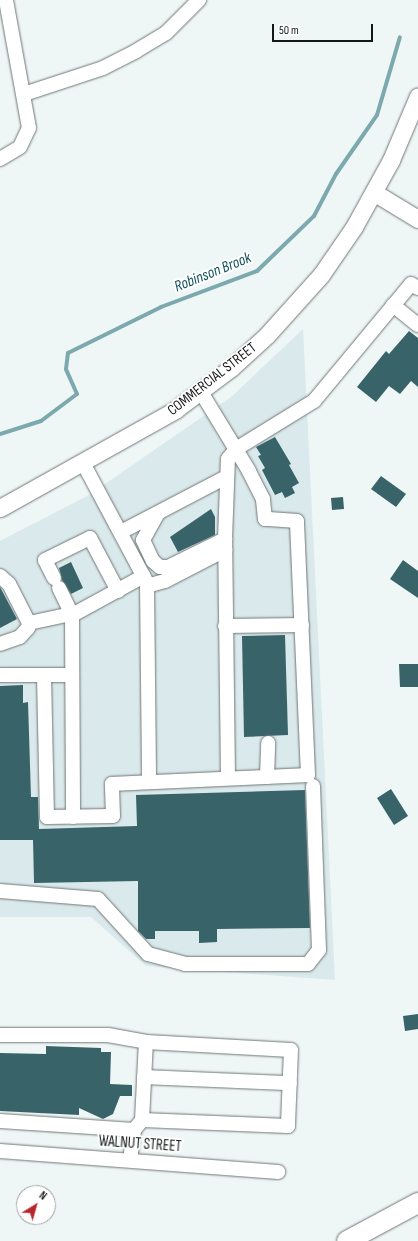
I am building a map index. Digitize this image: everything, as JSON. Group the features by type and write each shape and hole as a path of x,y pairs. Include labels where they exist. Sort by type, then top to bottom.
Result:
{"highway":[{"path":"347,1241 418,1203"}],"main road":[{"name":"COMMERCIAL STREET","path":"0,508 164,418 201,392 258,345 299,301 337,254 374,193 394,155 418,96"},
{"path":"374,193 418,219"}],"street":[{"path":"0,159 20,147 28,133 28,116 6,0"},
{"path":"24,94 66,82 136,51 166,33 199,0"},
{"path":"228,778 225,545 226,477 228,459 236,449 314,401 411,284 418,288"},
{"path":"394,305 418,325"},
{"path":"44,675 47,817 113,816 112,784 149,781 308,776 297,521 265,519 263,499 236,449 201,392"},
{"path":"82,463 121,532 145,581 149,781"},
{"path":"121,532 226,477"},
{"path":"158,513 143,540 153,561 160,567 168,567 225,545"},
{"path":"73,817 72,615 45,560 90,538 118,591"},
{"path":"28,623 72,615 118,591 145,581 165,581 225,545"},
{"path":"0,576 8,584 28,623 28,628 20,637 0,644"},
{"path":"225,626 302,625"},
{"path":"0,675 72,675"},
{"path":"267,777 268,742"},
{"path":"0,891 98,899 148,954 185,964 308,964 319,950 313,786"},
{"path":"0,1035 108,1035 146,1042 291,1050 288,1126 138,1125 0,1121"},
{"path":"130,1160 138,1125 144,1076 146,1042"},
{"path":"144,1076 290,1083"},
{"name":"WALNUT STREET","path":"0,1152 130,1160 278,1172"}],"shaded area":[{"path":"303,329 335,980 146,966 91,917 0,917 0,541 89,495 231,397"}],"building":[{"path":"409,331 418,338 418,387 411,381 400,394 389,386 376,402 357,387 386,351 389,354"},
{"path":"275,437 291,464 289,465 299,483 292,487 295,493 285,498 282,492 275,495 262,470 265,468 258,456 261,455 256,447"},
{"path":"381,476 406,494 396,507 371,489"},
{"path":"343,497 344,509 332,510 331,498"},
{"path":"211,509 215,517 215,535 178,552 170,537"},
{"path":"403,560 418,571 418,598 390,579"},
{"path":"71,562 83,588 71,594 62,580 59,568"},
{"path":"0,587 17,619 0,628"},
{"path":"285,635 288,735 244,737 242,636"},
{"path":"399,664 418,664 418,687 400,687"},
{"path":"23,685 23,703 28,702 31,797 38,797 39,829 137,826 136,795 305,790 310,928 217,929 217,942 199,943 199,931 155,931 155,939 146,939 138,931 138,881 34,883 33,840 0,840 0,686"},
{"path":"391,789 408,816 394,825 377,798"},
{"path":"418,1014 418,1029 405,1031 403,1016"},
{"path":"46,1046 101,1048 101,1052 111,1052 110,1084 132,1085 132,1096 120,1096 113,1114 103,1119 79,1108 79,1115 0,1111 0,1053 46,1054"}],"waterway":[{"name":"Robinson Brook","path":"0,434 41,421 77,394 66,369 68,353 161,307 257,271 314,216 336,174 377,115 400,37"}]}
